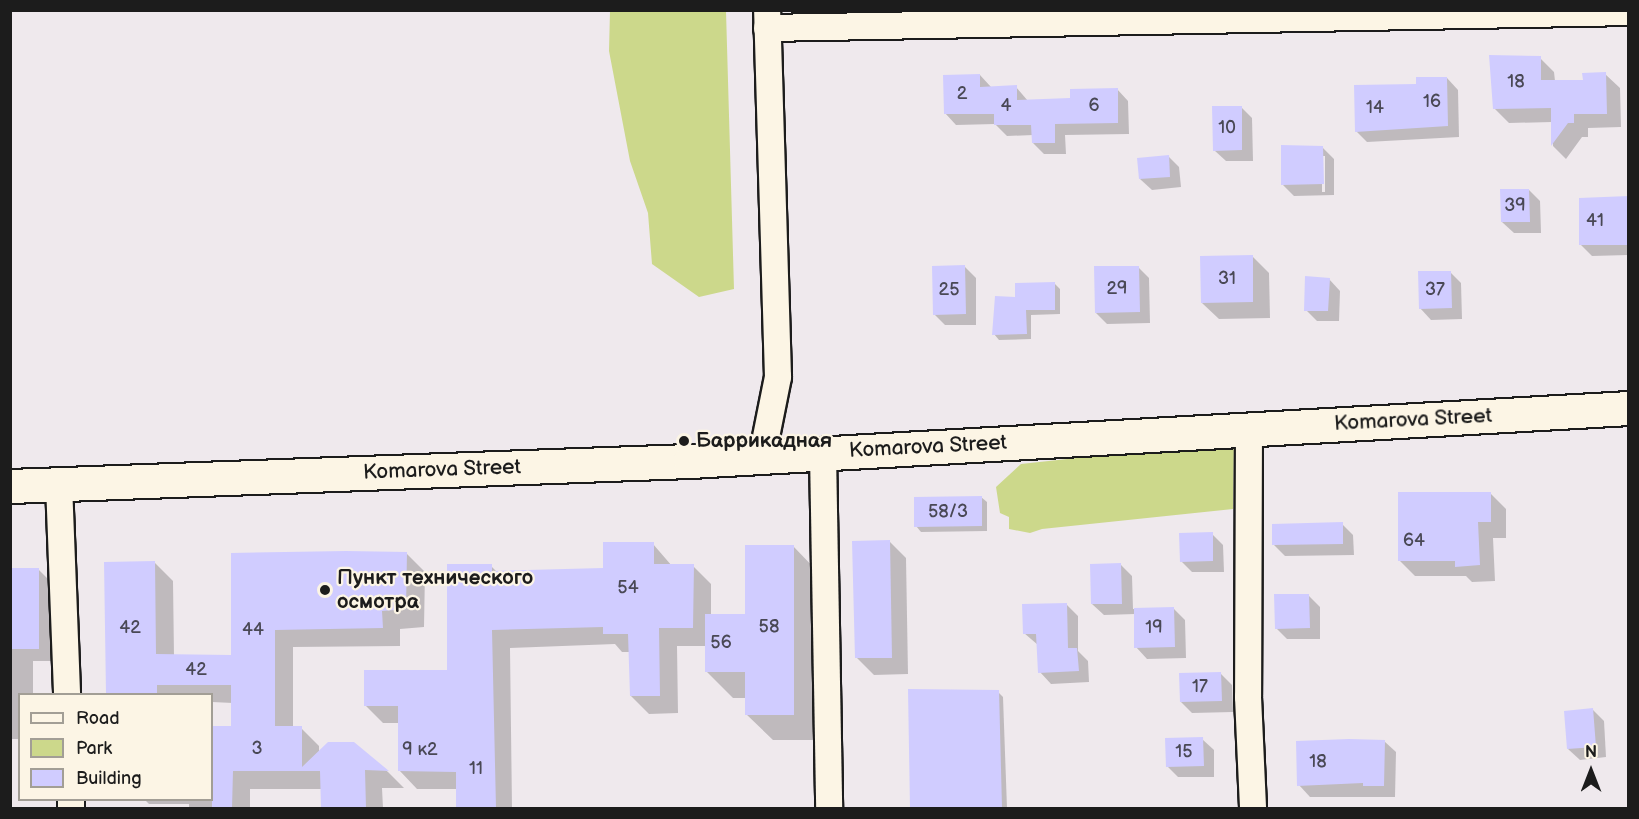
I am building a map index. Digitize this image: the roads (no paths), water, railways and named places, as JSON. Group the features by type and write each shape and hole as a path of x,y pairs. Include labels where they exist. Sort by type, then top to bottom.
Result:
{"street":[{"path":"762,457 778,377 767,19 1629,12"},
{"name":"Komarova Street","path":"10,486 762,457 1629,408"},
{"path":"1249,429 1248,697 1253,808"},
{"path":"823,453 829,808"},
{"path":"59,484 67,693"}],"place":[{"name":"Баррикадная","path":"684,441"},
{"name":"Пункт технического осмотра","path":"325,590"}]}
